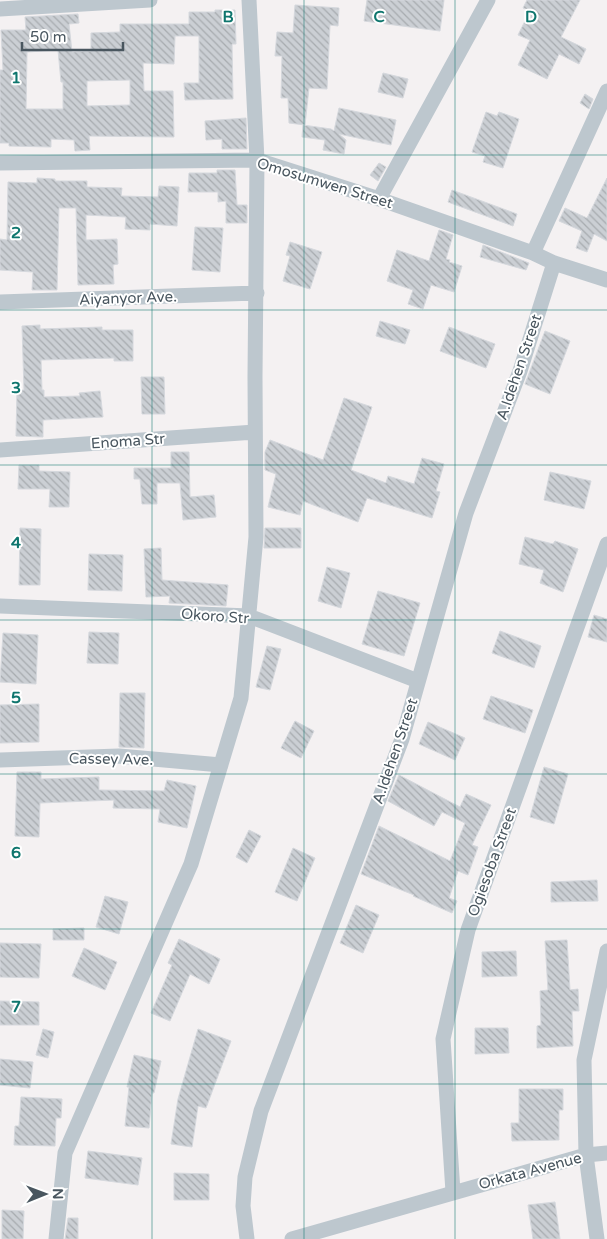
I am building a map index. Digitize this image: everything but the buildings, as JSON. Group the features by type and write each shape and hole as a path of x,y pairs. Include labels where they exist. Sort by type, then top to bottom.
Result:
{"street":[{"path":"0,9 150,0"},
{"path":"56,1239 65,1153 191,864 241,698 256,538 257,160 249,0"},
{"path":"379,199 488,0"},
{"path":"533,253 607,91"},
{"name":"Omosumwen Street","path":"0,163 257,160 379,199 533,253 554,263 607,280"},
{"name":"A.Idehen Street","path":"247,1239 243,1206 245,1178 261,1110 402,739 466,513 520,371 554,263"},
{"name":"Aiyanyor Ave.","path":"0,302 257,293"},
{"name":"Enoma Str","path":"0,450 255,432"},
{"name":"Ogiesoba Street","path":"453,1192 443,1039 468,930 607,544"},
{"name":"Okoro Str","path":"0,606 249,616 418,681"},
{"name":"Cassey Ave.","path":"0,760 119,756 221,765"},
{"path":"597,1239 586,1155 584,1060 607,952"},
{"name":"Orkata Avenue","path":"292,1239 586,1155 607,1153"}]}
